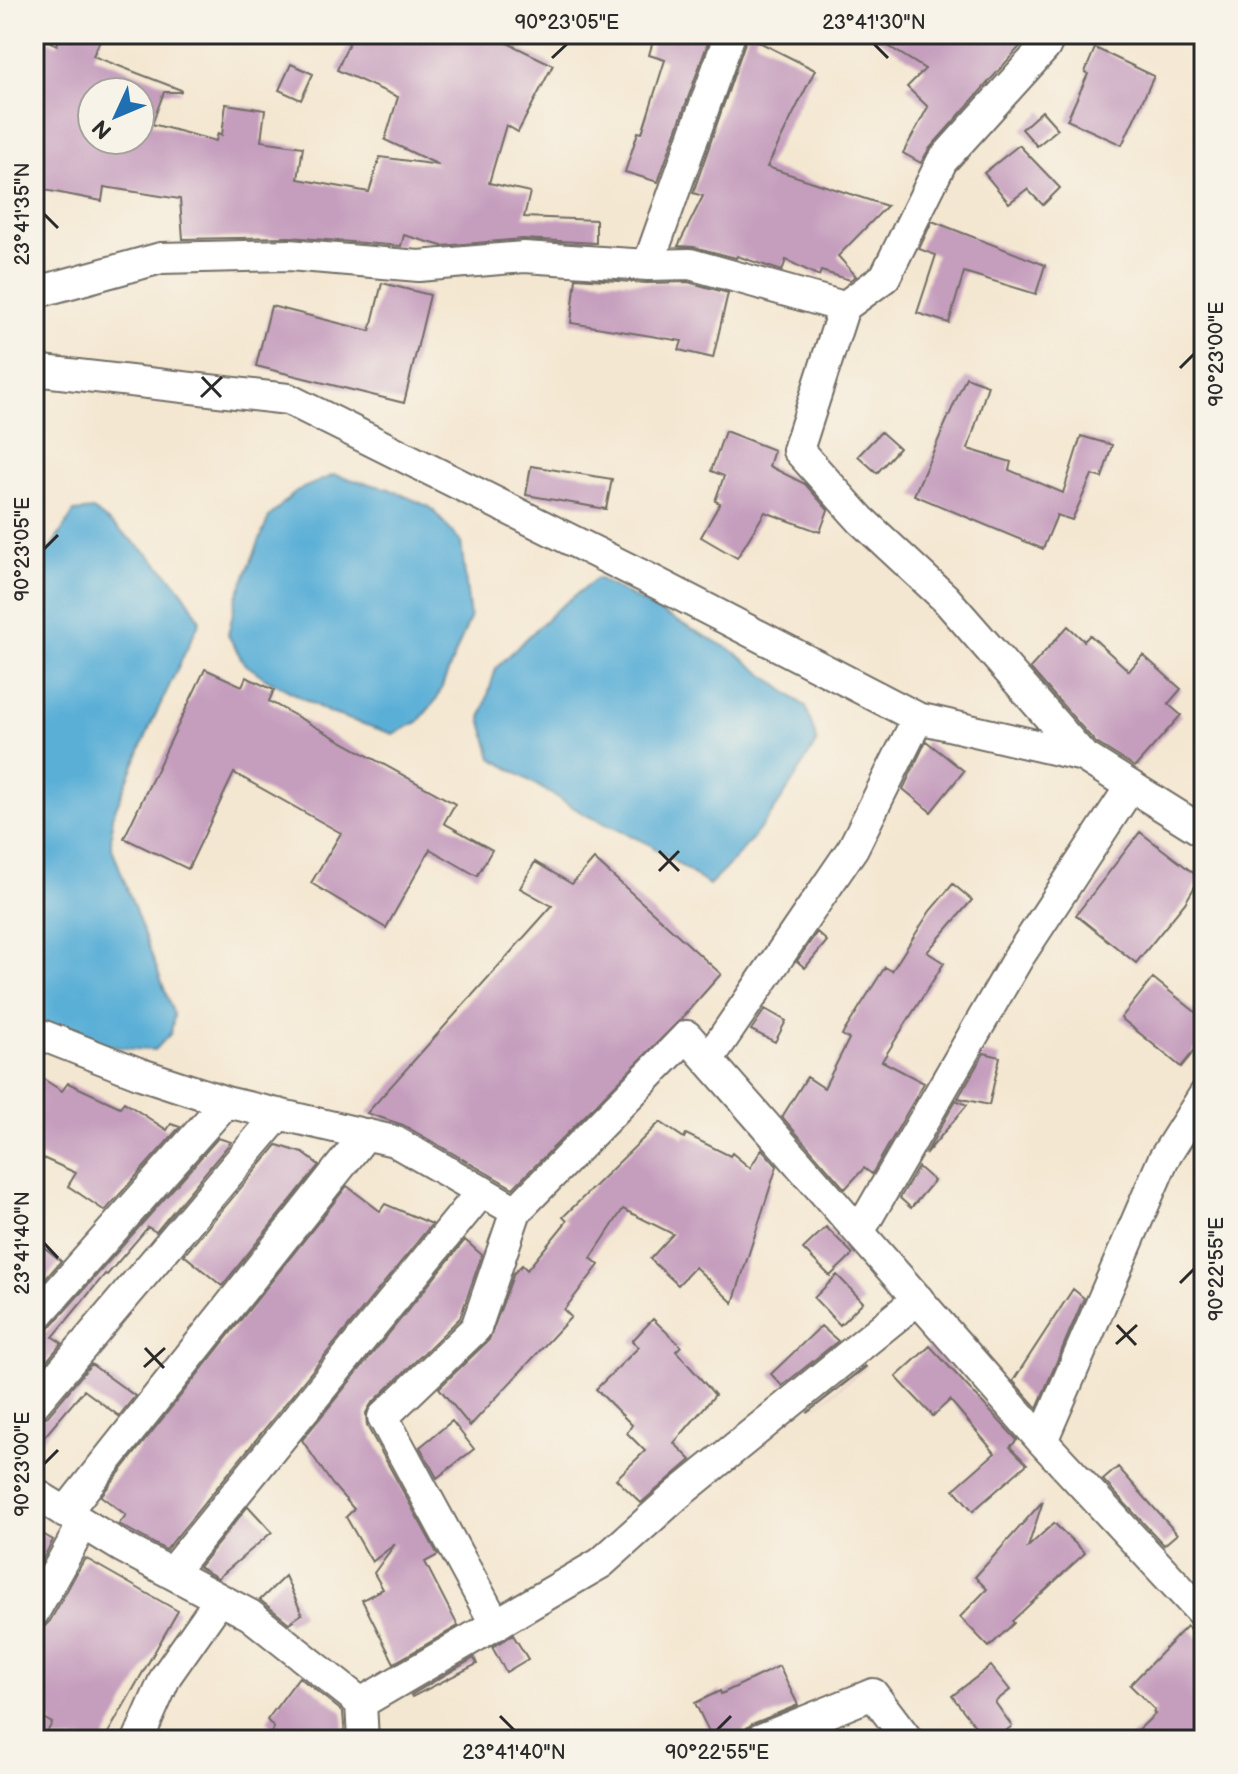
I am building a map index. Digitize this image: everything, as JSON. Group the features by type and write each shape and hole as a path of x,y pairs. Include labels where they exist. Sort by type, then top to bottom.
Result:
{"street":[{"path":"648,265 730,34"},
{"path":"1051,34 1045,47 942,161 885,277 844,307 798,450 861,520 945,598 1083,756 1204,832"},
{"path":"34,293 161,258 289,255 419,266 524,257 648,265 690,264 844,307"},
{"path":"34,370 288,399 653,581 918,718 1083,756"},
{"path":"708,1060 853,848 918,718"},
{"path":"859,1232 1018,958 1131,786"},
{"path":"34,1032 141,1074 226,1102 394,1141 516,1211"},
{"path":"496,1625 383,1417 476,1328 516,1211 687,1036 1042,1441 1204,1615"},
{"path":"1042,1441 1163,1160 1204,1095"},
{"path":"34,1319 226,1102"},
{"path":"34,1404 279,1114"},
{"path":"34,1612 74,1518 366,1134"},
{"path":"171,1573 482,1191"},
{"path":"361,1703 601,1563 678,1494 918,1299"},
{"path":"34,1493 250,1615 361,1703 363,1740"},
{"path":"138,1740 166,1676 220,1599"},
{"path":"759,1740 873,1694 908,1740"}],"water":[{"path":"334,475 389,489 430,507 461,542 470,618 437,699 418,722 393,734 330,713 265,678 244,663 228,635 236,599 269,517 296,491"},
{"path":"93,510 139,546 167,573 200,621 152,722 112,817 111,845 174,1015 171,1033 155,1050 93,1042 34,1023 34,579 74,512"},
{"path":"597,578 733,651 806,707 817,741 769,818 709,885 649,844 586,815 492,758 481,718 496,668 554,612"}],"building":[{"path":"34,34 57,45 62,34 103,34 93,56 145,76 76,76 76,156 156,156 156,125 216,141 218,133 222,135 226,104 265,110 261,141 303,147 298,179 369,192 380,157 439,165 385,140 398,97 337,70 353,34 489,34 553,65 518,132 506,125 489,183 530,192 524,217 596,220 596,243 522,239 442,246 404,235 401,246 289,237 183,239 180,199 104,187 102,201 34,188"},
{"path":"655,34 711,34 658,182 625,172 638,132 642,133 665,60 649,55"},
{"path":"748,34 757,34 755,40 815,70 767,167 887,206 838,256 856,276 850,280 821,271 819,276 786,260 782,271 737,256 678,246 703,196 693,193"},
{"path":"869,34 1031,34 929,149 921,163 903,153 928,107 907,87 925,69"},
{"path":"1095,48 1154,76 1122,145 1067,120 1088,74 1085,72"},
{"path":"291,64 313,74 301,100 279,90"},
{"path":"156,80 181,90 164,92 156,113"},
{"path":"1042,111 1058,129 1037,146 1022,129"},
{"path":"1019,145 1060,188 1043,205 1027,189 1009,203 984,173"},
{"path":"932,221 1045,265 1036,294 964,272 949,323 917,313 936,255 919,249"},
{"path":"576,278 647,283 688,282 728,293 713,358 679,350 682,341 571,323"},
{"path":"382,283 430,295 404,403 256,366 271,306 370,331"},
{"path":"966,377 988,385 968,449 1011,462 1009,470 1063,493 1081,436 1112,445 1102,478 1092,475 1072,520 1057,515 1043,549 914,495"},
{"path":"725,431 774,450 769,466 805,484 828,510 820,532 765,512 737,558 701,537 720,503 715,501 724,476 711,471"},
{"path":"881,432 899,448 877,473 858,456"},
{"path":"531,466 612,479 606,509 526,495"},
{"path":"1068,626 1084,641 1090,635 1129,671 1143,655 1181,689 1168,704 1181,715 1135,767 1095,742 1030,668"},
{"path":"205,669 242,686 246,677 274,690 269,701 455,804 444,823 492,850 477,876 430,849 386,928 311,883 341,833 234,773 188,869 124,838"},
{"path":"926,741 964,771 931,812 903,789"},
{"path":"1140,832 1200,878 1185,903 1136,963 1076,915"},
{"path":"594,859 721,974 680,1020 513,1188 403,1125 367,1113 552,906 520,888 535,862 572,884"},
{"path":"953,884 972,900 927,952 944,963 882,1061 924,1083 872,1174 864,1168 845,1189 782,1117 807,1077 824,1088 849,1039 842,1035 885,967 892,971 930,911"},
{"path":"817,932 827,941 805,968 797,961"},
{"path":"1153,978 1204,1019 1204,1039 1181,1067 1121,1018"},
{"path":"765,1009 786,1021 775,1042 751,1030"},
{"path":"984,1053 1000,1057 989,1105 958,1098"},
{"path":"34,1073 62,1091 68,1083 120,1107 124,1102 167,1130 171,1124 180,1127 105,1211 68,1186 76,1173 34,1154"},
{"path":"956,1100 967,1105 925,1155"},
{"path":"660,1122 684,1138 686,1134 730,1156 732,1153 750,1168 762,1149 777,1166 733,1303 695,1267 678,1285 650,1259 673,1234 623,1209 591,1258 599,1265 564,1310 571,1317 470,1426 439,1388 489,1340 514,1273 522,1265 527,1270 567,1221 563,1217"},
{"path":"218,1138 231,1142 156,1232 148,1227 105,1274 53,1337 62,1343 34,1376 34,1337 47,1331"},
{"path":"277,1145 303,1153 319,1165 222,1286 184,1255"},
{"path":"918,1167 934,1181 911,1208 900,1198"},
{"path":"347,1186 380,1211 385,1204 432,1224 166,1550 119,1524 126,1515 101,1496"},
{"path":"826,1227 853,1254 830,1276 803,1249"},
{"path":"34,1239 61,1261 34,1292"},
{"path":"465,1240 482,1255 460,1318 371,1404 366,1413 367,1426 438,1555 425,1562 458,1626 394,1663 362,1600 383,1589 374,1573 395,1544 372,1562 346,1517 354,1509 332,1484 302,1440"},
{"path":"837,1275 863,1302 840,1325 814,1298"},
{"path":"1073,1289 1084,1298 1037,1408 1013,1381"},
{"path":"653,1319 681,1346 676,1351 715,1395 674,1443 691,1460 641,1503 616,1479 645,1451 627,1433 632,1425 596,1389 639,1347 632,1341"},
{"path":"821,1326 838,1341 782,1386 771,1374"},
{"path":"930,1346 1017,1440 1010,1447 1027,1464 973,1511 954,1489 995,1453 950,1400 933,1416 896,1377"},
{"path":"91,1364 135,1396 119,1416 84,1390 34,1449 34,1422 48,1416"},
{"path":"865,1366 866,1367 807,1413"},
{"path":"452,1421 474,1449 437,1478 420,1447"},
{"path":"1118,1467 1177,1534 1164,1545 1103,1480"},
{"path":"1043,1501 1028,1547 1054,1523 1085,1553 1012,1621 1014,1623 989,1647 960,1617 987,1589 975,1577"},
{"path":"248,1506 272,1532 218,1578 199,1567"},
{"path":"34,1529 53,1540 38,1568 34,1565"},
{"path":"85,1558 178,1611 104,1740 43,1740 52,1723 34,1713 34,1630 43,1628 50,1621"},
{"path":"285,1576 302,1614 289,1623 260,1600"},
{"path":"1187,1626 1204,1644 1204,1740 1128,1740 1155,1714 1155,1710 1130,1685"},
{"path":"513,1635 528,1659 506,1672 492,1647"},
{"path":"474,1658 477,1664 412,1697 411,1695"},
{"path":"779,1666 798,1705 752,1724 744,1730 741,1740 713,1740 695,1703"},
{"path":"991,1666 1010,1690 995,1702 1012,1726 994,1740 986,1740 952,1696"},
{"path":"299,1677 343,1712 345,1740 268,1740 274,1728 267,1720"}]}
